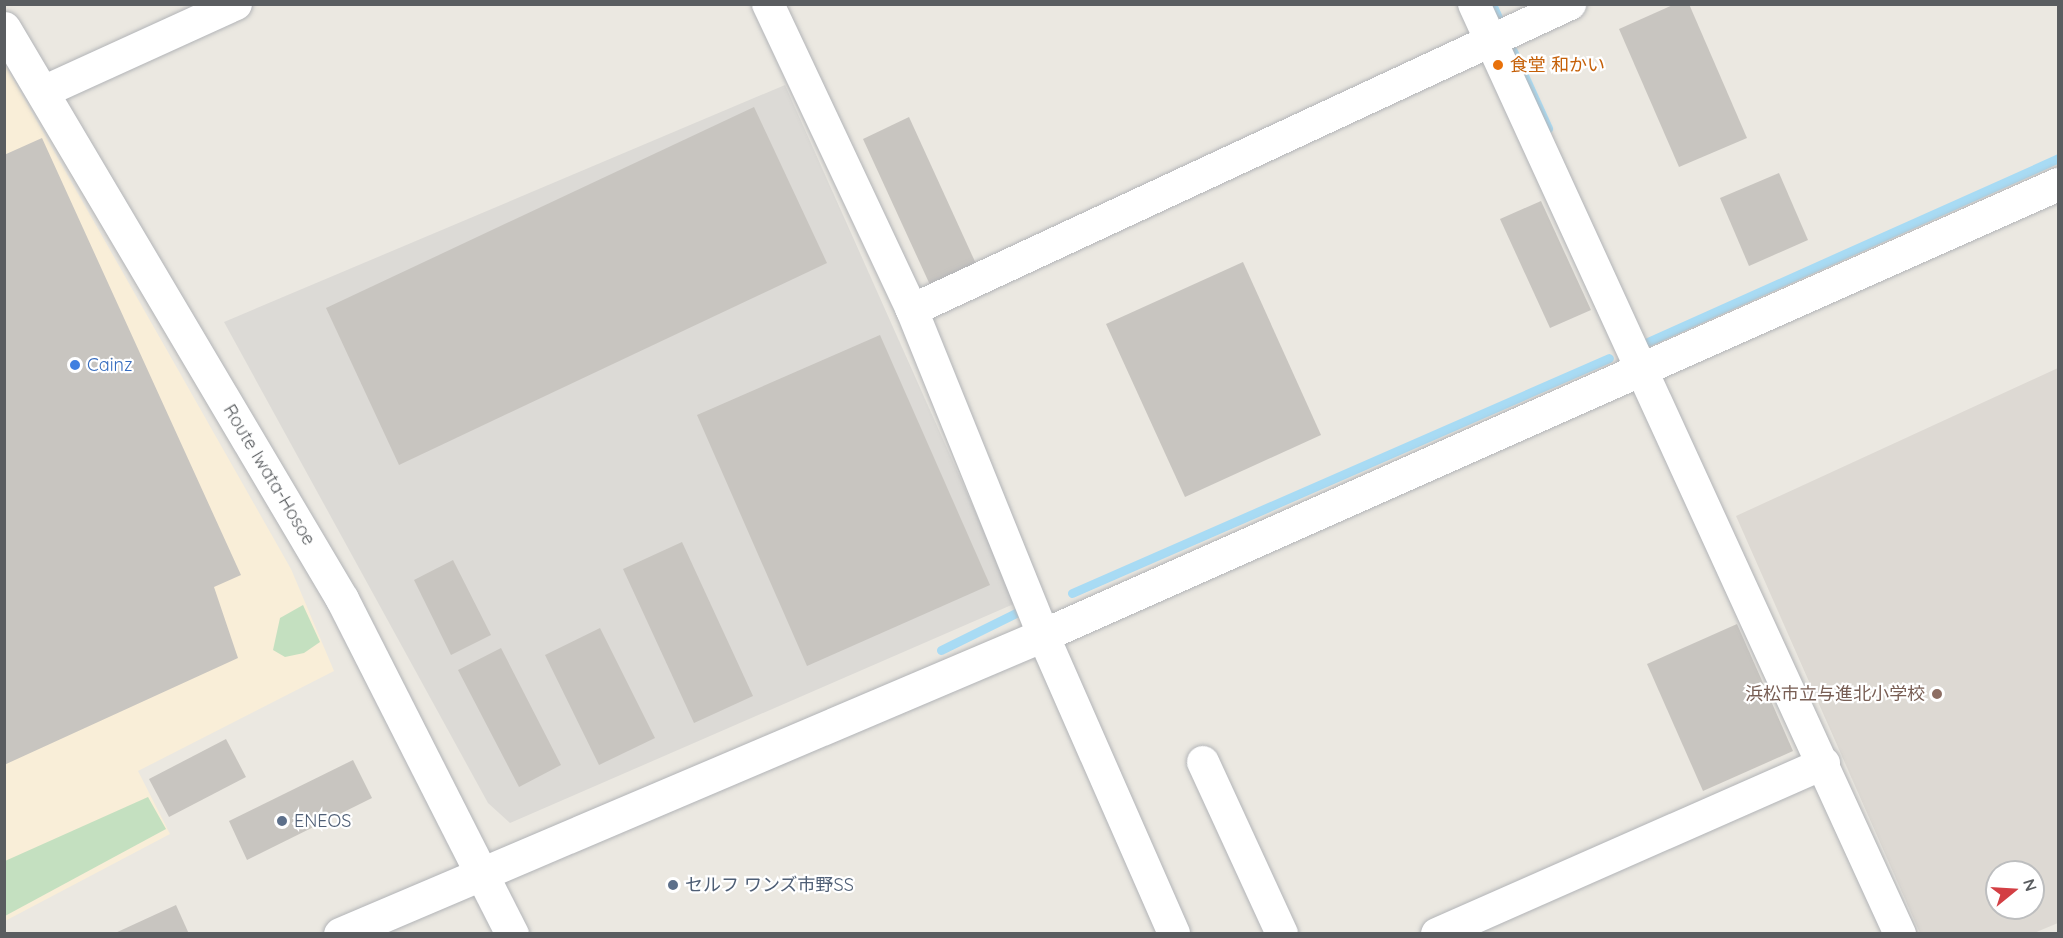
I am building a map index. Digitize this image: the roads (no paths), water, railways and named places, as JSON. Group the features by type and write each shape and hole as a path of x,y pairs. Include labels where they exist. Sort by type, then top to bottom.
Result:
{"street":[{"path":"43,92 236,4"},
{"path":"768,4 912,310 1043,635 1174,933"},
{"path":"1474,4 1489,41 1644,368 1900,933"},
{"path":"912,310 1570,4"},
{"name":"Route Iwata-Hosoe","path":"4,28 342,599 512,933"},
{"path":"340,933 1043,635 2058,184"},
{"path":"1203,762 1282,933"},
{"path":"1437,933 1824,763"}],"waterway":[{"path":"1492,4 1502,26"},
{"path":"1513,51 1548,128"},
{"path":"1643,344 2058,158"},
{"path":"1072,593 1609,358"},
{"path":"941,650 1016,613"}],"place":[{"name":"食堂 和かい","path":"1498,65"},
{"name":"Cainz","path":"75,365"},
{"name":"浜松市立与進北小学校","path":"1937,694"},
{"name":"ENEOS","path":"282,821"},
{"name":"セルフ ワンズ市野SS","path":"673,885"}]}
